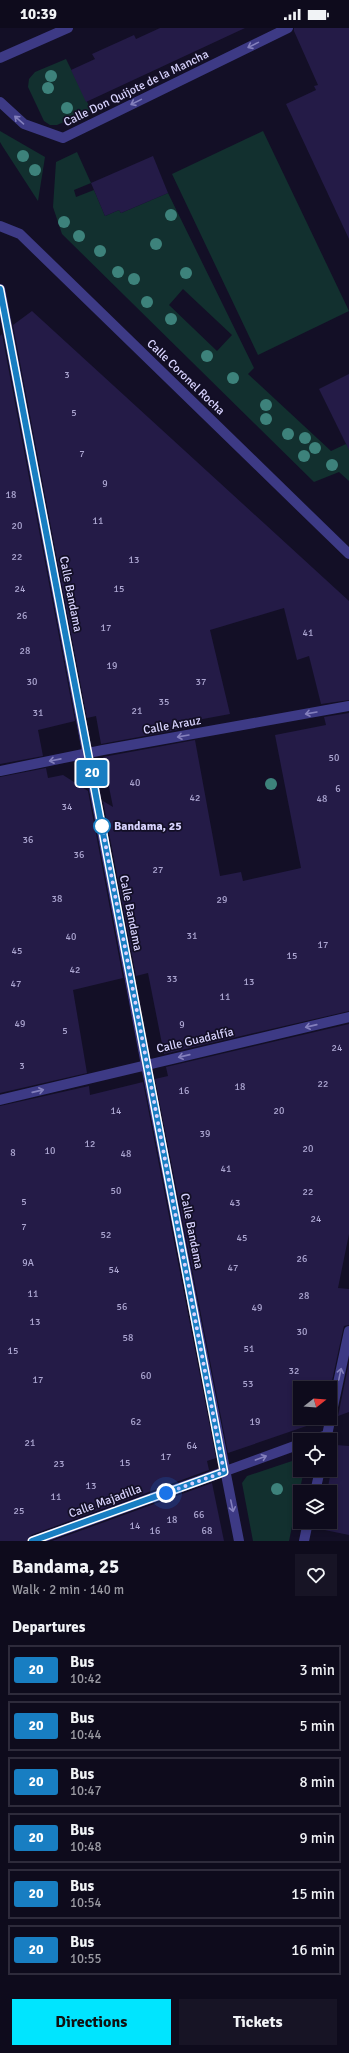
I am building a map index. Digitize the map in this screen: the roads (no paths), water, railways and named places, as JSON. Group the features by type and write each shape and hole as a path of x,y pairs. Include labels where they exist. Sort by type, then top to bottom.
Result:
{"street":[{"path":"0,58 48,32 68,28"},
{"name":"Calle Don Quijote de la Mancha","path":"0,102 24,124 62,138 288,28"},
{"name":"Calle Coronel Rocha","path":"0,226 20,234 349,554"},
{"name":"Calle Bandama","path":"0,289 146,1065 224,1472 239,1541"},
{"name":"Calle Arauz","path":"0,771 88,753 349,706"},
{"name":"Calle Guadalfía","path":"0,1100 349,1017"},
{"path":"328,1433 349,1331"},
{"name":"Calle Majadilla","path":"33,1541 293,1447"},
{"path":"304,1541 307,1529"}],"place":[{"name":"Bandama, 25","path":"102,826"}]}
